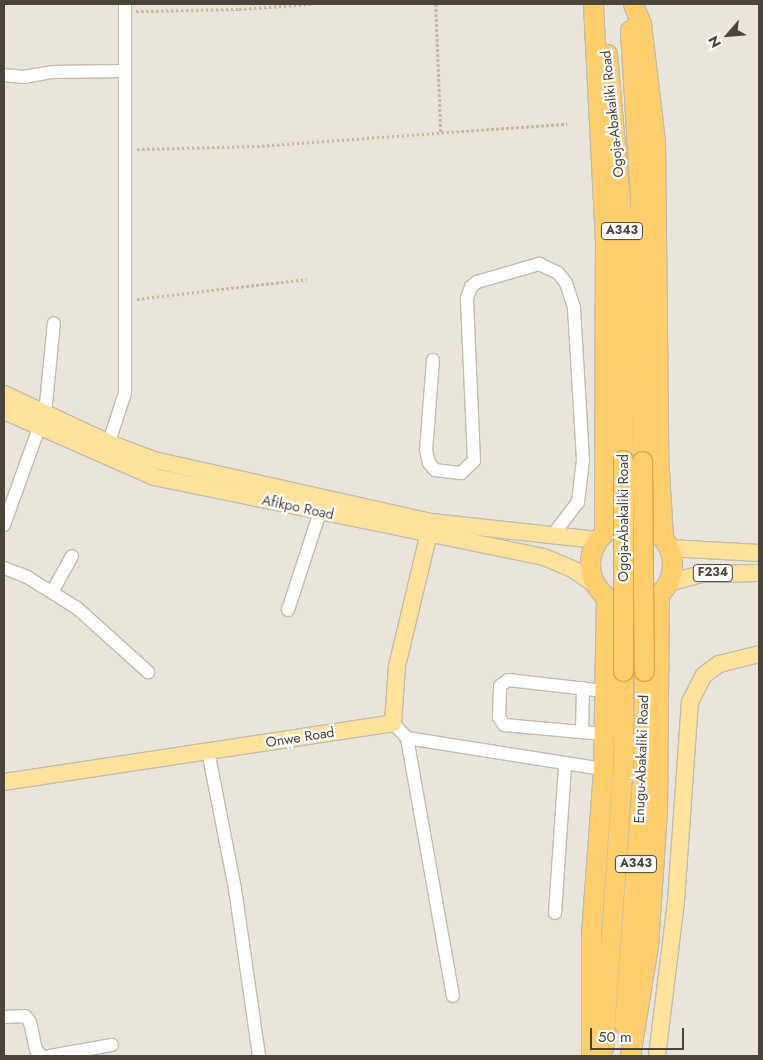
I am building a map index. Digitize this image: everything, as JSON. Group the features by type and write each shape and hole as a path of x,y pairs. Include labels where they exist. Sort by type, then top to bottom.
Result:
{"highway":[{"name":"Ogoja-Abakaliki Road","path":"594,4 604,34 615,122 622,225 633,460"},
{"path":"591,1056 591,934 603,770 604,691 601,591 590,563 601,536 605,240 594,4"},
{"name":"Ogoja-Abakaliki Road","path":"602,1056 622,763 622,671 633,460 640,200 628,4"},
{"path":"630,1056 648,945 657,810 663,589 672,572 666,543 658,454 655,142 641,24 633,4"},
{"name":"Enugu-Abakaliki Road","path":"622,1056 643,765 644,671 633,460"},
{"path":"601,536 618,524 634,522 650,527 666,543"},
{"path":"601,591 615,602 638,604 663,589"}],"main road":[{"name":"Afikpo Road","path":"4,394 42,421"},
{"name":"Afikpo Road","path":"4,411 42,421 107,450 154,476 320,512 430,528 552,536 601,536"},
{"name":"Afikpo Road","path":"107,450 544,557 574,570 601,591"},
{"path":"393,723 397,666 430,528"},
{"name":"F234","path":"666,543 759,553"},
{"name":"F234","path":"663,589 702,574 759,573"},
{"path":"657,1056 676,901 690,702 704,675 719,664 759,654"},
{"name":"Onwe Road","path":"4,782 393,723"}],"street":[{"path":"107,450 125,393 127,150 124,7"},
{"path":"4,75 24,78 52,72 126,71"},
{"path":"433,360 426,450 429,464 435,470 461,473 474,461 468,298 471,287 477,282 539,264 558,273 566,283 574,308 583,460 578,502 552,536"},
{"path":"4,525 42,421 54,323"},
{"path":"288,610 320,512"},
{"path":"52,592 72,556"},
{"path":"4,568 52,592 77,608 148,672"},
{"path":"603,734 504,725 499,717 503,682 604,691"},
{"path":"582,732 583,688"},
{"path":"393,723 408,738 453,996"},
{"path":"408,738 603,770"},
{"path":"208,751 235,889 259,1056"},
{"path":"555,913 564,765"},
{"path":"4,1017 25,1016 30,1022 36,1050 42,1056"},
{"path":"50,1056 112,1045"}],"path":[{"path":"124,7 239,9 311,4"},
{"path":"436,4 441,134"},
{"path":"127,150 257,146 567,124"},
{"path":"126,300 307,279"}],"shaded area":[{"path":"4,4 759,4 759,1056 4,1056"}]}
